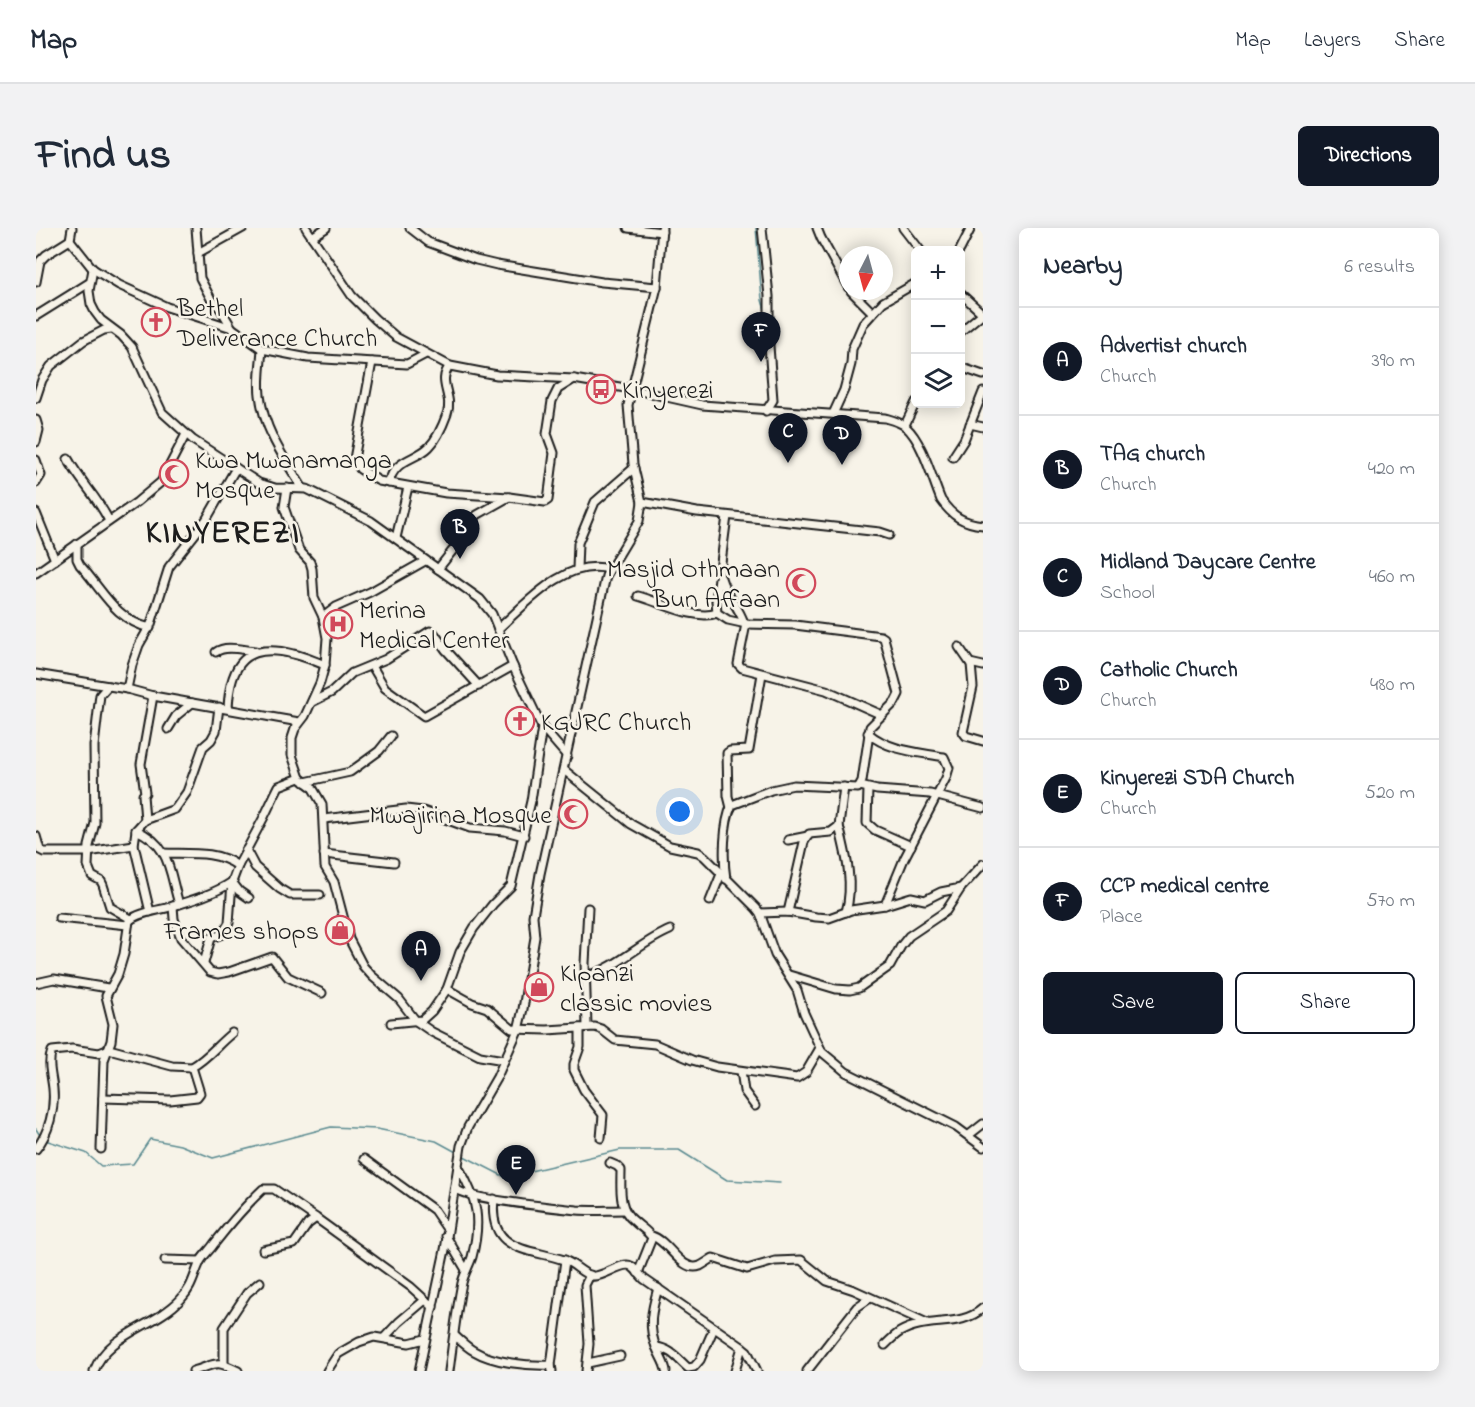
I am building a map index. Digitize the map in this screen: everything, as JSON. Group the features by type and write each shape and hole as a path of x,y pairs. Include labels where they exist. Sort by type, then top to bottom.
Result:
{"street":[{"path":"72,228 70,240 93,269 119,285 168,307 232,328 262,349 308,358 407,364 426,354"},
{"path":"196,228 200,278 211,299 220,308 232,328"},
{"path":"198,253 243,228"},
{"path":"306,228 352,296 396,337 450,366 497,375 573,379 632,389 702,405 885,418 905,425 916,439 946,508 962,521 983,528"},
{"path":"312,237 326,228"},
{"path":"410,228 428,242 476,260 579,279 657,288"},
{"path":"419,1371 459,1168 458,1158 465,1133 497,1077 518,1030 535,937 532,916 534,904 609,569 639,521 642,502 634,468 628,405 657,288 662,230 627,228"},
{"path":"762,228 769,296 769,346 773,400 766,411"},
{"path":"818,228 820,238 839,271"},
{"path":"903,228 917,246"},
{"path":"962,246 971,228"},
{"path":"36,282 40,261 70,240"},
{"path":"93,269 89,283 94,312 111,329 121,335 137,355 162,412 205,449 259,483 272,487 302,488 317,493 371,521 483,602 492,614 513,666 542,727 567,756"},
{"path":"36,316 89,283"},
{"path":"833,414 844,390 851,364 852,349 863,324 883,302 911,285"},
{"path":"965,298 982,313 965,328"},
{"path":"860,300 872,312"},
{"path":"36,398 42,380 51,366 90,337 111,329"},
{"path":"262,349 259,386 263,411 278,450 302,488"},
{"path":"372,362 354,459 367,475 379,481 446,493 545,502 548,500 554,453 547,435 552,401 558,389 573,379"},
{"path":"389,483 398,467 411,456 429,448 438,435 450,405 444,382 446,370 450,366"},
{"path":"965,369 983,375"},
{"path":"953,457 964,440 983,392"},
{"path":"905,425 911,417 913,408"},
{"path":"36,420 39,430 36,442"},
{"path":"970,424 983,427"},
{"path":"36,573 161,482 186,434"},
{"path":"68,459 76,474 90,489 109,521"},
{"path":"36,460 40,475 36,483"},
{"path":"127,689 136,653 150,628 169,567 201,528 237,468"},
{"path":"577,569 578,543 595,501 634,468"},
{"path":"396,538 408,487"},
{"path":"287,488 284,507 299,550 310,562 314,580 314,598 323,617 327,638 325,665 312,702 295,729 292,755 302,780 322,804 325,867 334,882 344,924 355,953 372,976 399,999 416,1021 432,1032 480,1056 504,1060"},
{"path":"438,569 465,535 477,515 509,497"},
{"path":"642,502 727,516 880,532 889,535"},
{"path":"36,513 55,560"},
{"path":"717,613 719,574 727,516"},
{"path":"77,544 77,559 80,565 106,599 126,619 139,626 150,628"},
{"path":"323,617 336,607 370,592 425,561"},
{"path":"498,629 538,593 577,569 592,567 609,569"},
{"path":"719,574 726,594 738,609 745,624 738,664 742,668 826,690 882,715"},
{"path":"638,596 679,610 706,615 717,613 728,620 745,624 795,625 884,638 899,694 895,702 870,727 861,786"},
{"path":"312,702 332,692 352,674 372,666 432,632 479,686"},
{"path":"959,647 971,664 983,666"},
{"path":"216,652 227,648 292,653 325,665"},
{"path":"228,708 228,693 234,674 247,657 257,651"},
{"path":"971,664 973,687 963,732 966,736 983,741"},
{"path":"372,666 386,688 424,716 513,666"},
{"path":"36,674 299,722"},
{"path":"710,901 724,877 724,853 730,808 727,753 749,750 762,674"},
{"path":"108,686 100,694 94,746 95,823 88,852 88,871 101,881 110,906 129,922"},
{"path":"145,820 143,795 145,793 141,764 153,696"},
{"path":"172,700 177,709 176,716"},
{"path":"168,729 176,716 192,703"},
{"path":"150,912 134,845 136,830 145,820 175,809 187,792 203,747 212,740 216,731 219,707"},
{"path":"391,1023 422,1020 432,1011 447,989 460,952 471,932 511,886 531,801 542,727"},
{"path":"868,733 889,746 944,757 947,760 948,773 894,881 885,905"},
{"path":"204,963 211,938 222,934 229,924 232,882 279,786 350,772 379,751 391,736"},
{"path":"564,771 631,824 670,846 698,852 710,860 760,913 775,955 789,975 822,1053 846,1072 872,1083 969,1135 983,1147"},
{"path":"730,808 735,803 771,790 794,785 855,788 861,786 868,789 937,796 983,808"},
{"path":"844,787 839,826 846,853 849,884 846,912"},
{"path":"868,789 867,823 875,830 911,846"},
{"path":"324,819 406,809 423,811 470,828 505,831 524,836"},
{"path":"788,840 813,833 831,832 839,826"},
{"path":"136,830 155,841 170,866 176,905 174,919 181,938 210,972 218,974 272,957 288,977 322,993"},
{"path":"36,836 40,850 44,852 88,852 134,845"},
{"path":"788,912 800,857 808,836"},
{"path":"246,850 255,867 280,889 290,894 320,895"},
{"path":"163,854 206,854 222,857 238,866"},
{"path":"324,854 394,862"},
{"path":"789,975 836,989 859,988 890,966 909,936 946,911 961,888 983,864"},
{"path":"59,918 129,922 150,912 214,891 232,882"},
{"path":"232,882 238,891 249,898"},
{"path":"760,913 788,912 822,918 885,905 910,897 925,900 941,892 961,888"},
{"path":"588,908 584,1027 574,1070 580,1083 603,1115 601,1138"},
{"path":"101,1149 104,1060 109,1049 113,1024 106,996 108,988 118,974 129,922"},
{"path":"587,976 602,970 649,940 670,930"},
{"path":"36,983 54,980 108,988"},
{"path":"447,989 472,1003 487,1008 509,1027 518,1030 599,1028 615,1040 655,1044 692,1060 741,1071 802,1077 820,1048"},
{"path":"37,1147 46,1133 52,1106 50,1061 52,1051 72,1049 99,1053 109,1049 172,1066 192,1067 210,1055 221,1041 232,1033"},
{"path":"103,1098 170,1100 197,1098 200,1093 192,1067"},
{"path":"741,1071 744,1090 755,1106"},
{"path":"969,1135 983,1124"},
{"path":"364,1159 434,1210 466,1270"},
{"path":"610,1163 621,1170 624,1210 631,1219 652,1236 660,1239 690,1267 698,1267 715,1258 747,1269 775,1261 801,1260 827,1281 854,1290 927,1323"},
{"path":"448,1371 466,1270 475,1240 477,1216 474,1197 459,1168"},
{"path":"454,1188 458,1192 474,1197 539,1206 576,1210 624,1210"},
{"path":"94,1371 102,1354 112,1345 162,1316 181,1299 195,1279 200,1262 263,1189 274,1189 316,1218 411,1287 433,1307"},
{"path":"494,1199 494,1220 507,1242 529,1252 565,1260 590,1275 599,1275 625,1265 633,1267 658,1288 747,1351 757,1371"},
{"path":"263,1250 294,1244 308,1224 316,1218"},
{"path":"638,1273 652,1236"},
{"path":"165,1260 200,1262"},
{"path":"454,1336 474,1351 508,1361 551,1368 565,1260"},
{"path":"590,1275 584,1294 589,1327 587,1367 620,1356"},
{"path":"224,1364 224,1328 247,1293 260,1282"},
{"path":"658,1288 650,1323 656,1347 666,1371"},
{"path":"807,1371 857,1307 870,1298"},
{"path":"384,1338 425,1300"},
{"path":"885,1345 899,1332 927,1323 967,1319 983,1308"},
{"path":"656,1347 676,1355 688,1368 694,1367 700,1360 714,1328"},
{"path":"327,1371 338,1354 348,1346 369,1338 384,1338 409,1343 426,1339"},
{"path":"735,1371 742,1347"},
{"path":"508,1361 508,1371"},
{"path":"193,1371 205,1368 212,1363 224,1364 238,1371"}],"waterway":[{"path":"756,228 762,300 766,314"},
{"path":"45,1140 86,1153 101,1166 133,1164 150,1139 180,1145 213,1158 331,1127 377,1129 436,1141 458,1153"},
{"path":"36,1129 41,1137"},
{"path":"462,1155 505,1177 620,1150 679,1150 727,1180 780,1183"}],"place":[{"name":"Bethel Deliverance Church","path":"156,322"},
{"name":"CCP medical centre","path":"761,362"},
{"name":"Kinyerezi","path":"601,389"},
{"name":"Midland Daycare Centre","path":"788,463"},
{"name":"Catholic Church","path":"842,465"},
{"name":"Kwa Mwanamanga Mosque","path":"174,474"},
{"name":"TAG church","path":"460,559"},
{"name":"Masjid Othmaan Bun Affaan","path":"801,583"},
{"name":"Merina Medical Center","path":"338,624"},
{"name":"KGJRC Church","path":"520,721"},
{"name":"Mwajirina Mosque","path":"573,814"},
{"name":"Frames shops","path":"340,930"},
{"name":"Advertist church","path":"421,981"},
{"name":"Kipanzi classic movies","path":"539,987"},
{"name":"Kinyerezi SDA Church","path":"516,1195"}],"district":[{"name":"KINYEREZI","path":"223,531"}]}
